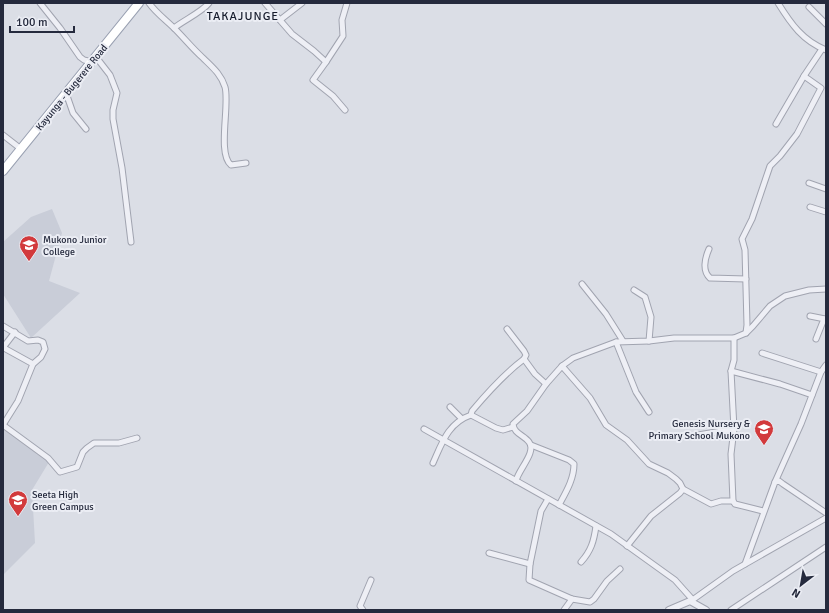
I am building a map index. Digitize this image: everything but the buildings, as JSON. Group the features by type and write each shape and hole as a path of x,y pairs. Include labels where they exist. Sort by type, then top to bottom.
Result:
{"main road":[{"name":"Kayunga - Bugerere Road","path":"3,171 139,3"}],"street":[{"path":"40,3 80,57 84,60 94,59 113,80 117,93 113,110 131,242"},
{"path":"149,3 216,70 221,77 226,95 225,155 228,162 231,164 246,163"},
{"path":"174,28 201,11 209,3"},
{"path":"265,3 292,34 314,50 326,62"},
{"path":"280,20 302,3"},
{"path":"345,110 333,96 313,80 342,36 342,20 347,3"},
{"path":"776,124 804,76 824,50 808,41 802,35 788,20 778,3"},
{"path":"809,7 826,24"},
{"path":"746,333 745,250 742,239 752,219 770,166 797,134 821,88 804,76"},
{"path":"66,93 73,113 86,129"},
{"path":"3,135 20,149"},
{"path":"809,183 826,189"},
{"path":"810,207 826,212"},
{"path":"708,249 705,267 707,275 710,278 746,279"},
{"path":"582,284 606,314 623,341"},
{"path":"513,427 513,424 527,411 546,384 562,366 573,358 616,342 623,341 650,341 674,338 734,338 746,333 770,306 785,296 809,290 826,289"},
{"path":"634,290 644,297 651,317 650,341"},
{"path":"810,316 825,319 816,339"},
{"path":"3,326 28,340 38,340 43,342 45,348 34,364 18,401 3,425 48,458 60,472 77,467 83,452 94,443 119,443 137,438"},
{"path":"471,415 472,411 496,383 510,369 524,359 526,355 507,329"},
{"path":"15,332 4,348 34,364"},
{"path":"733,501 731,454 734,429 731,371 734,360 734,338"},
{"path":"616,342 636,392 649,412"},
{"path":"762,353 821,372"},
{"path":"524,359 535,374 546,384"},
{"path":"745,564 763,511 821,372 826,365"},
{"path":"562,366 590,398 606,425 627,440 649,464 676,479 683,489 711,504 721,501 733,501 735,504 763,511"},
{"path":"731,371 780,384 812,395"},
{"path":"450,407 461,418"},
{"path":"433,463 448,431 461,418 471,415 503,430 513,427"},
{"path":"513,427 518,434 527,440 531,445 569,460 574,464 574,472 570,484 559,505"},
{"path":"424,429 611,534 675,580 691,600 706,610"},
{"path":"698,435 734,429"},
{"path":"516,481 518,472 531,453 531,445"},
{"path":"775,482 779,481 826,513"},
{"path":"627,546 651,516 683,489"},
{"path":"548,499 541,511 530,564 529,580 572,599 590,602 594,599 607,581 620,569"},
{"path":"668,610 691,600 745,564 826,518"},
{"path":"581,562 589,552 594,540 596,526"},
{"path":"731,610 826,547"},
{"path":"489,553 530,564"},
{"path":"362,610 360,606 371,580"},
{"path":"564,610 572,599"}],"shaded area":[{"name":"Mukono Junior College","path":"52,209 62,233 49,281 80,293 31,338 3,294 3,242 31,217"},
{"name":"Seeta High Green Campus","path":"3,427 49,462 32,490 35,543 3,575"}],"place":[{"name":"Mukono Junior College","path":"29,262"},
{"name":"Genesis Nursery & Primary School Mukono","path":"764,446"},
{"name":"Seeta High Green Campus","path":"18,517"}],"district":[{"name":"TAKAJUNGE","path":"243,16"}]}
